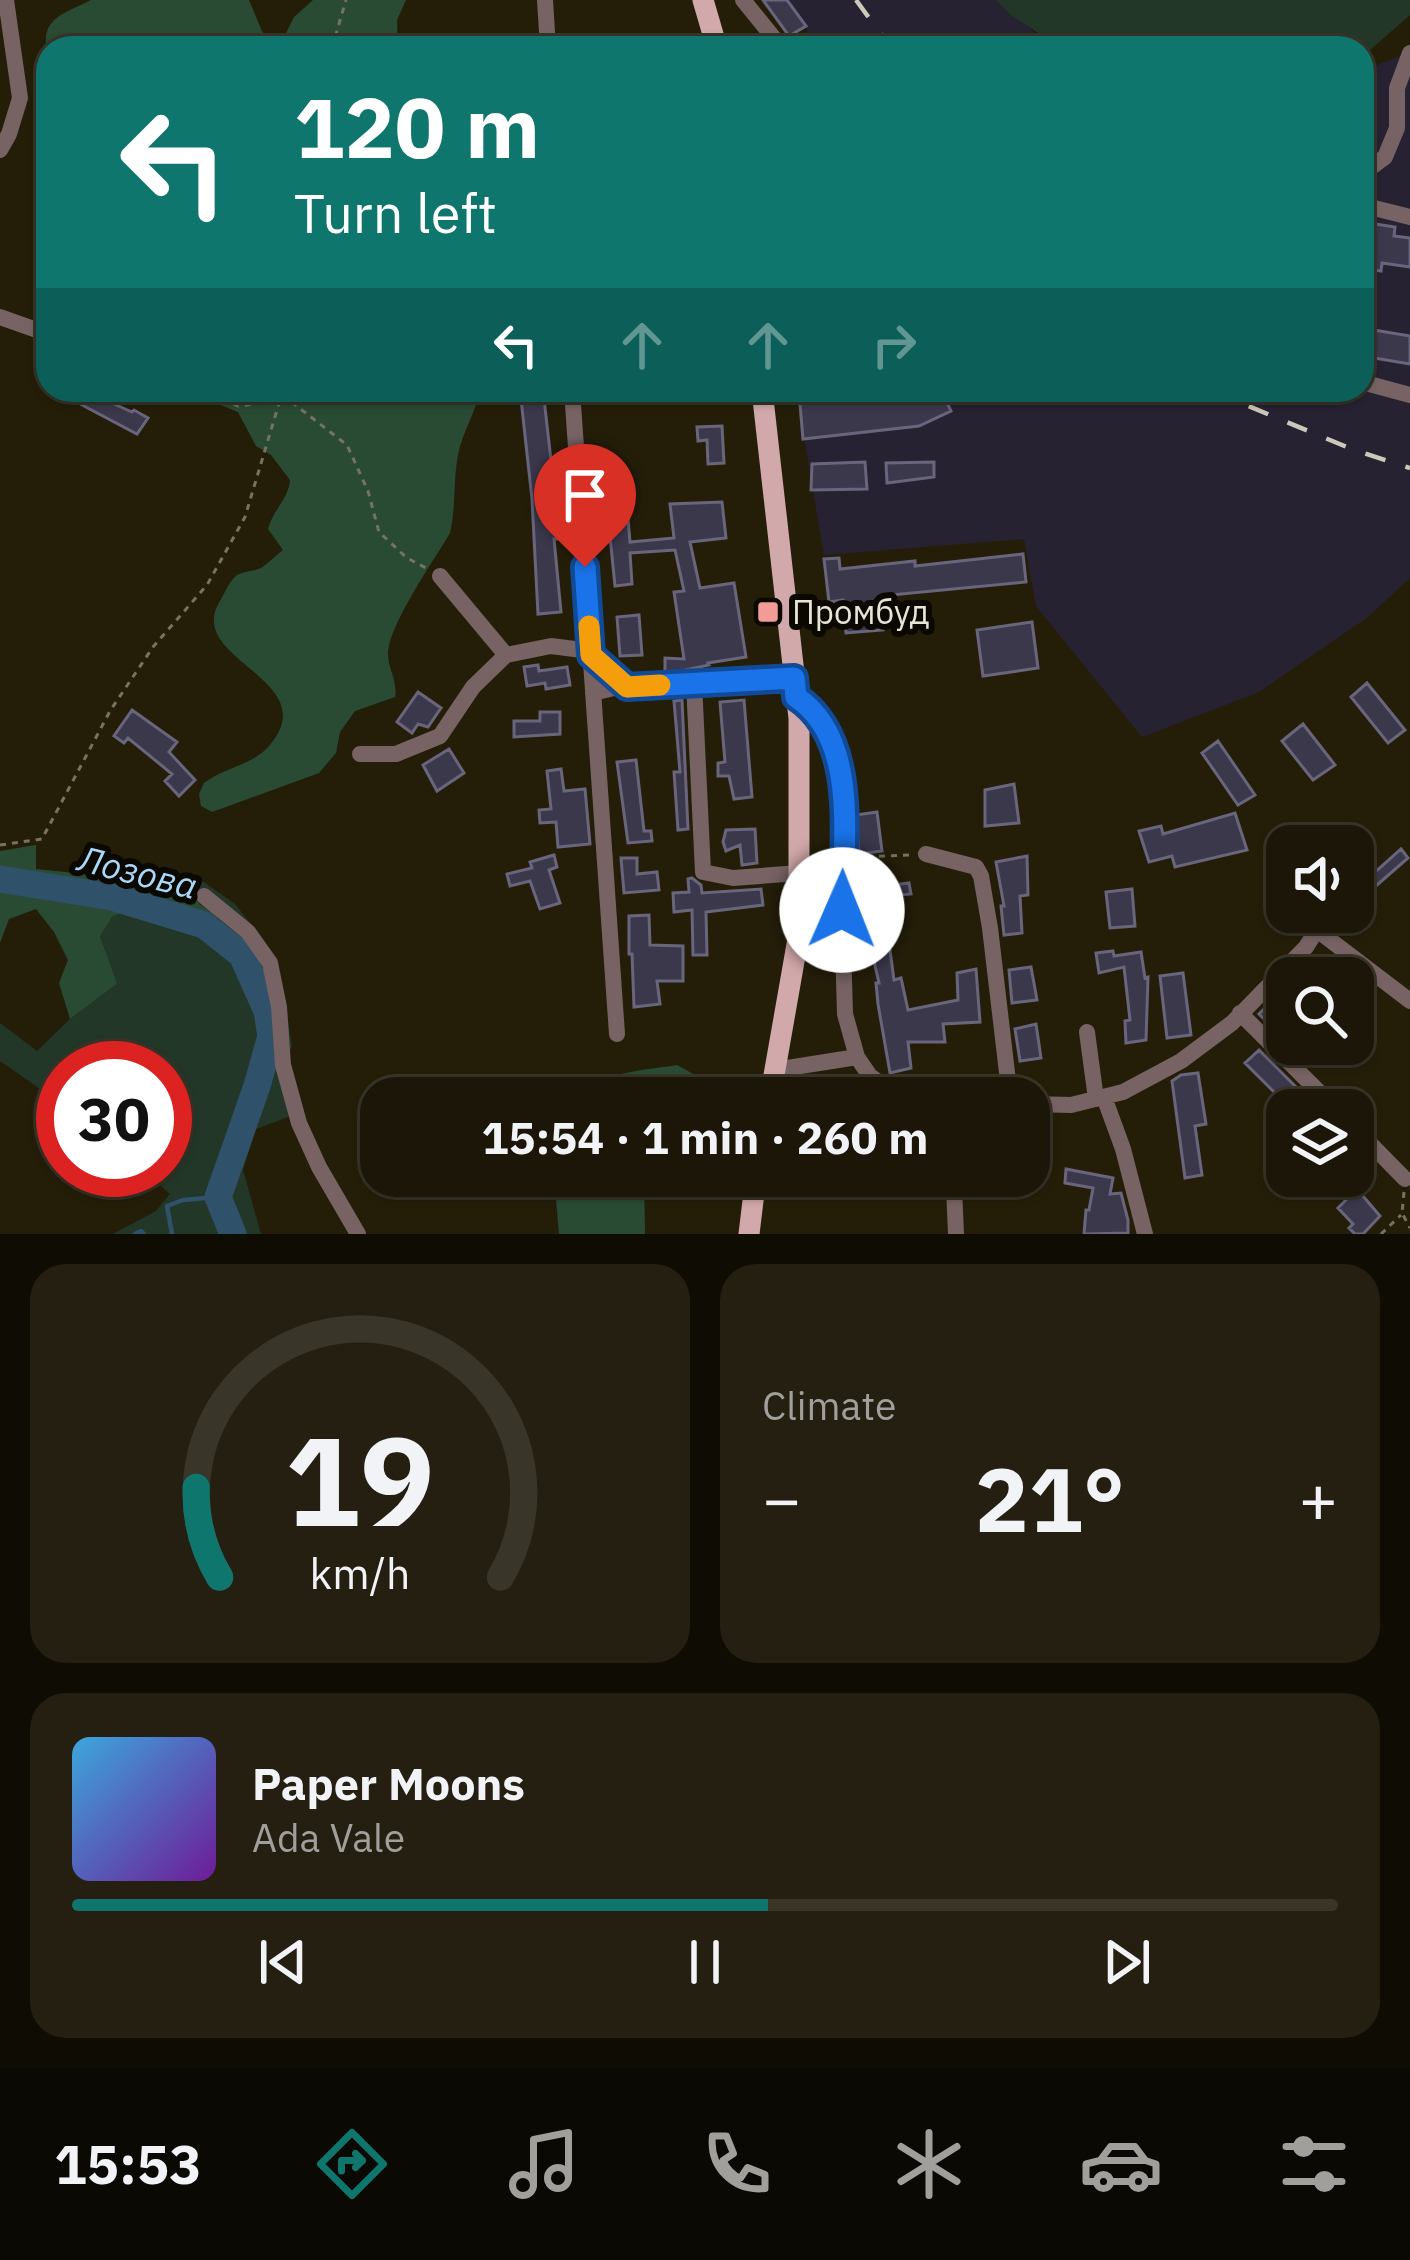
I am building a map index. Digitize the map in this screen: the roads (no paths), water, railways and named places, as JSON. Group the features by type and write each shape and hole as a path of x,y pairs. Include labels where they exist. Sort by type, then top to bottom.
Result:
{"main road":[{"path":"703,0 713,36"},
{"path":"763,402 799,718 799,933 774,1077"},
{"path":"748,1234 753,1197"}],"street":[{"path":"0,149 20,98 6,0"},
{"path":"545,0 547,36"},
{"path":"743,0 772,36"},
{"path":"1374,165 1385,157 1397,128 1397,88 1410,53"},
{"path":"1374,209 1410,217"},
{"path":"2,323 36,331"},
{"path":"1374,385 1410,395"},
{"path":"573,402 617,1034"},
{"path":"440,576 506,655"},
{"path":"360,754 396,754 440,736 473,687 506,655 551,646 591,653 627,687"},
{"path":"593,693 694,683 795,687 815,709 831,735 843,786 845,1014 857,1057 872,1077"},
{"path":"694,683 703,872 733,878 799,873"},
{"path":"926,854 976,867 981,876 1008,1077"},
{"path":"204,896 248,932 271,963 284,1065 299,1123 358,1234"},
{"path":"1050,1105 1071,1106 1123,1092 1180,1061 1232,1023 1315,933"},
{"path":"1321,933 1410,1001"},
{"path":"1240,1013 1316,1089"},
{"path":"1087,1032 1100,1098 1124,1149 1144,1234"},
{"path":"775,1070 857,1057"},
{"path":"1374,1147 1405,1179"},
{"path":"954,1197 956,1234"}],"waterway":[{"name":"Лозова","path":"0,879 112,897 204,925 242,955 267,1011 271,1036 218,1197 233,1234"},
{"path":"172,1234 167,1206 218,1197"},
{"path":"135,1234 144,1234"}],"railway":[{"path":"856,0 882,36"},
{"path":"1239,402 1410,468"}],"place":[{"name":"Промбуд","path":"768,612"}]}
